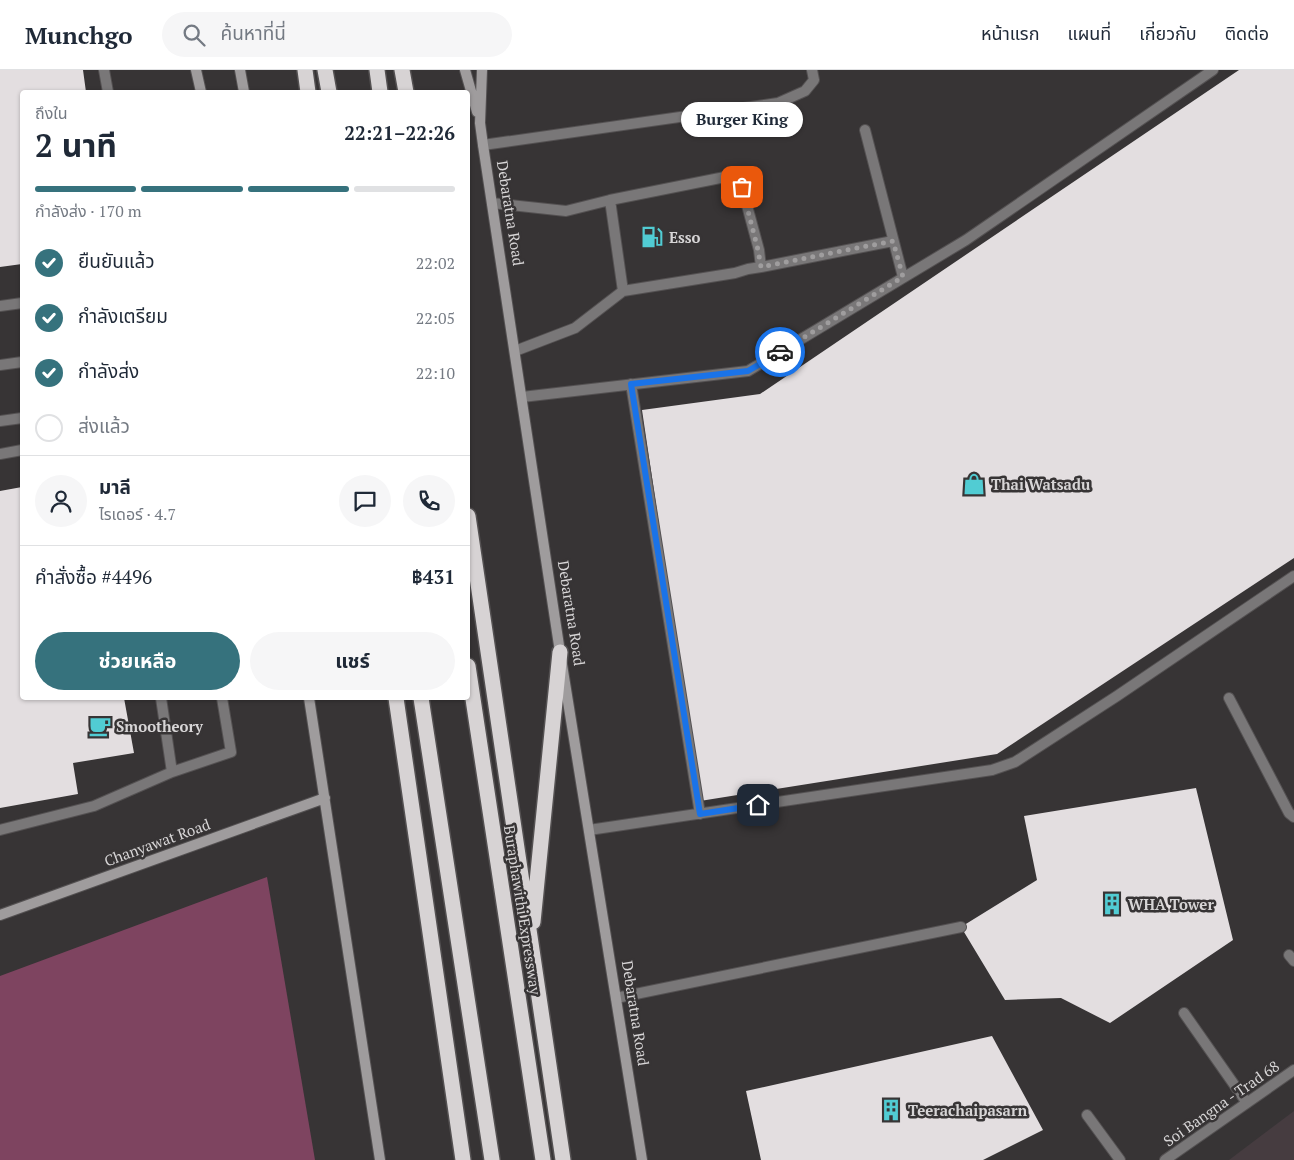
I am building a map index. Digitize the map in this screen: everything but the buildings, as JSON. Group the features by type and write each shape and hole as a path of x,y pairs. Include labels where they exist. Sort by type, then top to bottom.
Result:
{"highway":[{"path":"305,70 308,90"},
{"path":"325,70 328,90"},
{"path":"377,70 380,90"},
{"path":"402,70 406,90"},
{"path":"470,530 563,1160"},
{"path":"530,946 560,652"},
{"name":"Buraphawithi Expressway","path":"470,679 543,1160"},
{"path":"396,700 463,1160"},
{"path":"421,700 492,1160"}],"main road":[{"path":"196,70 201,90"},
{"path":"240,70 244,90"},
{"path":"466,70 480,124"},
{"name":"Debaratna Road","path":"482,70 480,124 483,145 560,652 642,1160"},
{"path":"309,700 380,1160"},
{"name":"Chanyawat Road","path":"0,915 325,798"}],"street":[{"path":"104,70 108,90"},
{"path":"483,145 778,103 805,91 814,80 812,70"},
{"path":"522,397 748,371 966,240 1213,70"},
{"path":"865,130 903,277"},
{"path":"492,203 566,211 610,200 725,177 735,181 742,187 761,267"},
{"path":"610,200 623,291"},
{"path":"515,351 575,328 623,291 735,273 893,241"},
{"path":"0,306 20,303"},
{"path":"0,365 20,362"},
{"path":"631,384 700,814"},
{"path":"0,421 20,418"},
{"path":"0,454 20,450"},
{"path":"589,830 992,770 1015,762 1117,696 1294,576"},
{"path":"1230,698 1289,813 1294,818"},
{"path":"161,700 172,772"},
{"path":"0,830 94,806 172,772 231,752 222,700"},
{"path":"616,998 961,927"},
{"path":"1184,1013 1247,1103"},
{"name":"Soi Bangna - Trad 68","path":"1165,1160 1294,1070"},
{"path":"1087,1115 1120,1160"}],"shaded area":[{"path":"267,877 315,1160 0,1160 0,976"},
{"path":"1294,1111 1294,1160 1229,1160"}],"way so far":[{"path":"742,187 761,267 893,241 903,277 780,352"}],"place":[{"name":"Burger King","path":"742,187"},
{"name":"Esso","path":"652,237"},
{"name":"Thai Watsadu","path":"974,484"},
{"name":"Smootheory","path":"100,726"},
{"name":"WHA Tower","path":"1112,904"},
{"name":"Teerachaipasarn","path":"891,1110"}],"route":[{"path":"758,805 700,814 631,384 748,371 780,352"}]}
